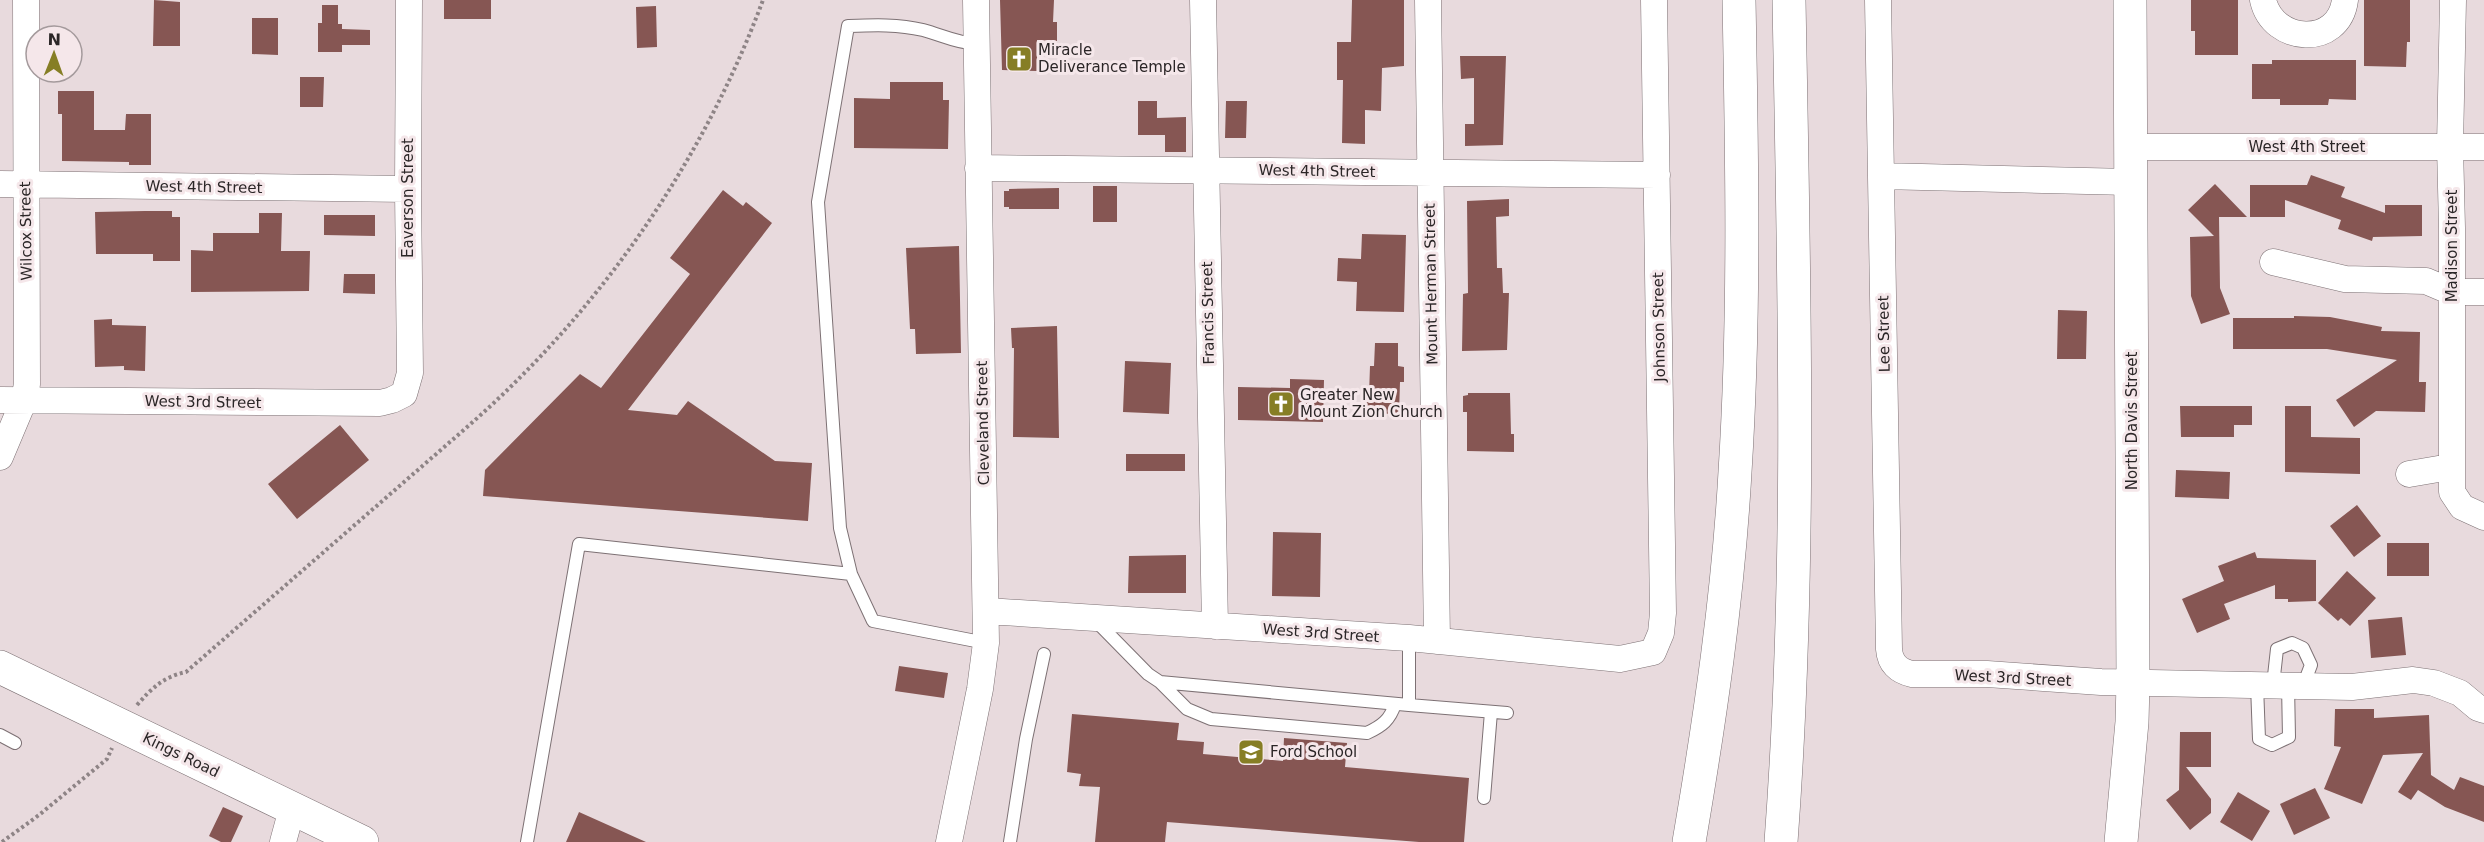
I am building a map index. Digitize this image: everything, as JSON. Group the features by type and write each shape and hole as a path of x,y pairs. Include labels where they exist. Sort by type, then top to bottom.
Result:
{"main road":[{"path":"1689,842 1714,687 1735,474 1744,251 1740,0"},
{"path":"1788,842 1787,756 1795,457 1789,0"},
{"name":"North Davis Street","path":"2121,842 2132,722 2133,683 2130,0"},
{"name":"Kings Road","path":"0,667 362,842"},
{"path":"1781,842 1787,756"}],"street":[{"name":"Wilcox Street","path":"0,457 12,400 27,384 26,0"},
{"name":"Eaverson Street","path":"404,394 410,373 409,0"},
{"name":"Cleveland Street","path":"949,842 980,689 986,643 976,0"},
{"name":"Francis Street","path":"1203,0 1215,626"},
{"name":"Mount Herman Street","path":"1428,0 1437,641"},
{"name":"Johnson Street","path":"1653,652 1661,633 1663,613 1654,0"},
{"name":"Lee Street","path":"1878,0 1889,649 1890,658 1895,667"},
{"path":"2264,0 2268,14 2277,25 2290,32 2303,34 2318,33 2336,25 2344,10 2345,0"},
{"name":"Madison Street","path":"2453,0 2450,147 2452,292 2450,467 2452,492 2462,507 2484,517"},
{"name":"West 4th Street","path":"2130,147 2484,147"},
{"name":"West 4th Street","path":"978,168 1657,175"},
{"path":"1881,176 2130,182"},
{"name":"West 4th Street","path":"0,184 408,189"},
{"path":"2273,262 2345,279 2426,281 2452,292 2484,292"},
{"name":"West 3rd Street","path":"12,400 380,403 404,394"},
{"path":"2409,474 2450,467"},
{"name":"West 3rd Street","path":"987,611 1409,638 1620,658 1637,657 1653,652"},
{"name":"West 3rd Street","path":"1895,667 1902,672 1912,674 1980,674 2081,682 2352,687 2413,680 2434,683 2460,693 2478,708 2484,710"},
{"path":"283,842 292,809"}],"lane":[{"path":"977,44 958,43 924,30 888,24 848,26 818,202 840,528 851,574 873,621 986,643"},
{"path":"527,842 579,544 851,574"},
{"path":"1092,616 1186,709 1211,719 1367,733 1381,727 1391,715 1395,704"},
{"path":"1409,638 1409,705"},
{"path":"1010,842 1028,728 1044,654"},
{"path":"1160,682 1507,712"},
{"path":"1484,798 1491,712"},
{"path":"0,735 15,742"}],"path":[{"path":"134,708 152,687 170,676 186,672 503,396 566,329 623,259 676,178 704,130 743,52 763,0"},
{"path":"2,842 107,759 114,745"}],"building":[{"path":"154,0 180,2 180,46 153,46"},
{"path":"444,0 491,0 491,19 444,19"},
{"path":"1000,0 1054,0 1053,22 1057,22 1057,41 1037,40 1037,71 1002,70"},
{"path":"1352,0 1404,0 1404,66 1382,68 1381,111 1365,110 1365,144 1342,143 1343,80 1337,80 1337,42 1351,42"},
{"path":"2191,0 2238,0 2238,55 2195,55 2195,31 2191,31"},
{"path":"2364,0 2410,0 2410,42 2407,42 2406,67 2364,66"},
{"path":"322,5 338,5 338,24 342,24 342,29 370,30 370,45 342,45 342,52 318,52 318,23 322,23"},
{"path":"656,6 657,47 637,48 636,7"},
{"path":"252,18 278,18 278,55 252,54"},
{"path":"1460,56 1506,56 1503,145 1465,146 1465,124 1474,124 1474,78 1461,79"},
{"path":"2272,60 2356,60 2356,100 2329,99 2328,105 2280,105 2280,99 2252,99 2252,64 2272,64"},
{"path":"300,77 324,77 323,107 300,107"},
{"path":"890,82 943,82 943,100 949,100 948,149 854,148 854,98 890,99"},
{"path":"58,91 94,91 94,130 125,130 126,114 151,114 151,165 129,165 129,162 62,161 62,114 58,114"},
{"path":"1138,101 1157,101 1157,118 1186,117 1186,152 1165,152 1165,135 1138,135"},
{"path":"1226,101 1247,101 1246,138 1225,138"},
{"path":"2311,175 2345,187 2341,197 2385,213 2385,205 2422,205 2422,236 2373,237 2372,241 2338,229 2341,220 2285,200 2285,217 2250,217 2250,185 2307,185"},
{"path":"2215,184 2247,217 2219,217 2220,288 2230,314 2201,324 2191,296 2190,237 2214,236 2188,210"},
{"path":"1093,186 1117,186 1117,222 1093,222"},
{"path":"1059,188 1059,209 1009,209 1009,207 1004,207 1004,191 1009,191 1009,189"},
{"path":"723,190 743,206 746,202 772,223 628,410 677,415 688,401 775,461 812,463 808,521 483,496 485,470 580,374 601,388 690,274 670,258"},
{"path":"1509,199 1509,216 1496,217 1497,268 1502,268 1503,293 1509,293 1507,350 1462,351 1463,294 1468,293 1467,201"},
{"path":"172,211 172,217 180,217 180,261 153,261 153,254 96,254 95,212"},
{"path":"259,213 282,213 281,251 310,251 309,291 191,292 191,250 213,251 213,233 259,233"},
{"path":"324,215 375,215 375,236 324,235"},
{"path":"1362,234 1406,235 1404,312 1356,311 1357,282 1337,281 1338,258 1361,259"},
{"path":"959,246 961,353 916,354 915,329 910,329 906,248"},
{"path":"344,274 375,274 375,294 343,293"},
{"path":"2058,310 2087,311 2086,359 2057,359"},
{"path":"2294,316 2330,317 2382,327 2381,331 2420,332 2419,382 2426,382 2425,412 2376,411 2354,427 2336,400 2397,360 2327,349 2233,349 2233,318 2294,318"},
{"path":"112,319 112,325 146,326 145,371 124,370 124,366 95,367 94,320"},
{"path":"1057,326 1059,438 1013,437 1014,348 1012,348 1011,328"},
{"path":"1375,343 1398,343 1398,366 1404,367 1404,382 1400,382 1399,414 1366,413 1366,395 1369,395 1370,366 1374,366"},
{"path":"1125,361 1171,363 1169,414 1123,412"},
{"name":"Greater New Mount Zion Church","path":"1290,379 1324,380 1323,422 1238,420 1238,387 1290,388"},
{"path":"1468,393 1510,393 1514,452 1467,451 1467,412 1463,412 1463,396"},
{"path":"2180,406 2252,406 2252,425 2234,425 2234,437 2181,437"},
{"path":"2285,406 2311,406 2311,437 2360,438 2360,474 2285,472"},
{"path":"340,425 369,460 297,519 268,484"},
{"path":"1126,454 1185,454 1185,471 1126,471"},
{"path":"2176,470 2230,472 2229,499 2175,497"},
{"path":"2357,505 2381,536 2354,557 2330,526"},
{"path":"1273,532 1321,533 1320,597 1272,596"},
{"path":"2387,543 2429,543 2429,576 2387,576"},
{"path":"2255,552 2257,558 2316,560 2316,601 2288,602 2288,599 2275,599 2275,585 2224,604 2230,619 2197,633 2182,599 2224,581 2218,566"},
{"path":"1186,555 1186,593 1128,593 1129,556"},
{"path":"2347,571 2376,598 2350,626 2341,618 2338,621 2318,603"},
{"path":"2402,617 2406,655 2371,658 2368,620"},
{"path":"899,666 948,673 944,698 895,691"},
{"path":"2335,709 2374,709 2374,718 2429,715 2431,775 2454,790 2460,777 2484,786 2484,822 2445,807 2418,790 2411,800 2398,792 2423,753 2383,755 2362,804 2324,789 2341,747 2334,746"},
{"path":"1072,714 1179,723 1177,740 1204,742 1203,754 1283,761 1284,738 1347,743 1345,767 1469,778 1464,842 1419,842 1167,822 1165,842 1095,842 1100,787 1079,786 1081,774 1067,772"},
{"path":"2180,732 2211,732 2211,767 2186,767 2211,799 2211,813 2190,830 2166,800 2179,790"},
{"path":"2315,788 2330,818 2294,835 2280,804"},
{"path":"2238,792 2270,811 2252,841 2220,822"},
{"path":"223,807 243,816 231,842 221,842 209,836"},
{"path":"579,812 646,842 566,842"}],"place":[{"name":"Miracle Deliverance Temple","path":"1019,59"},
{"name":"Greater New Mount Zion Church","path":"1281,404"},
{"name":"Ford School","path":"1251,752"}]}
